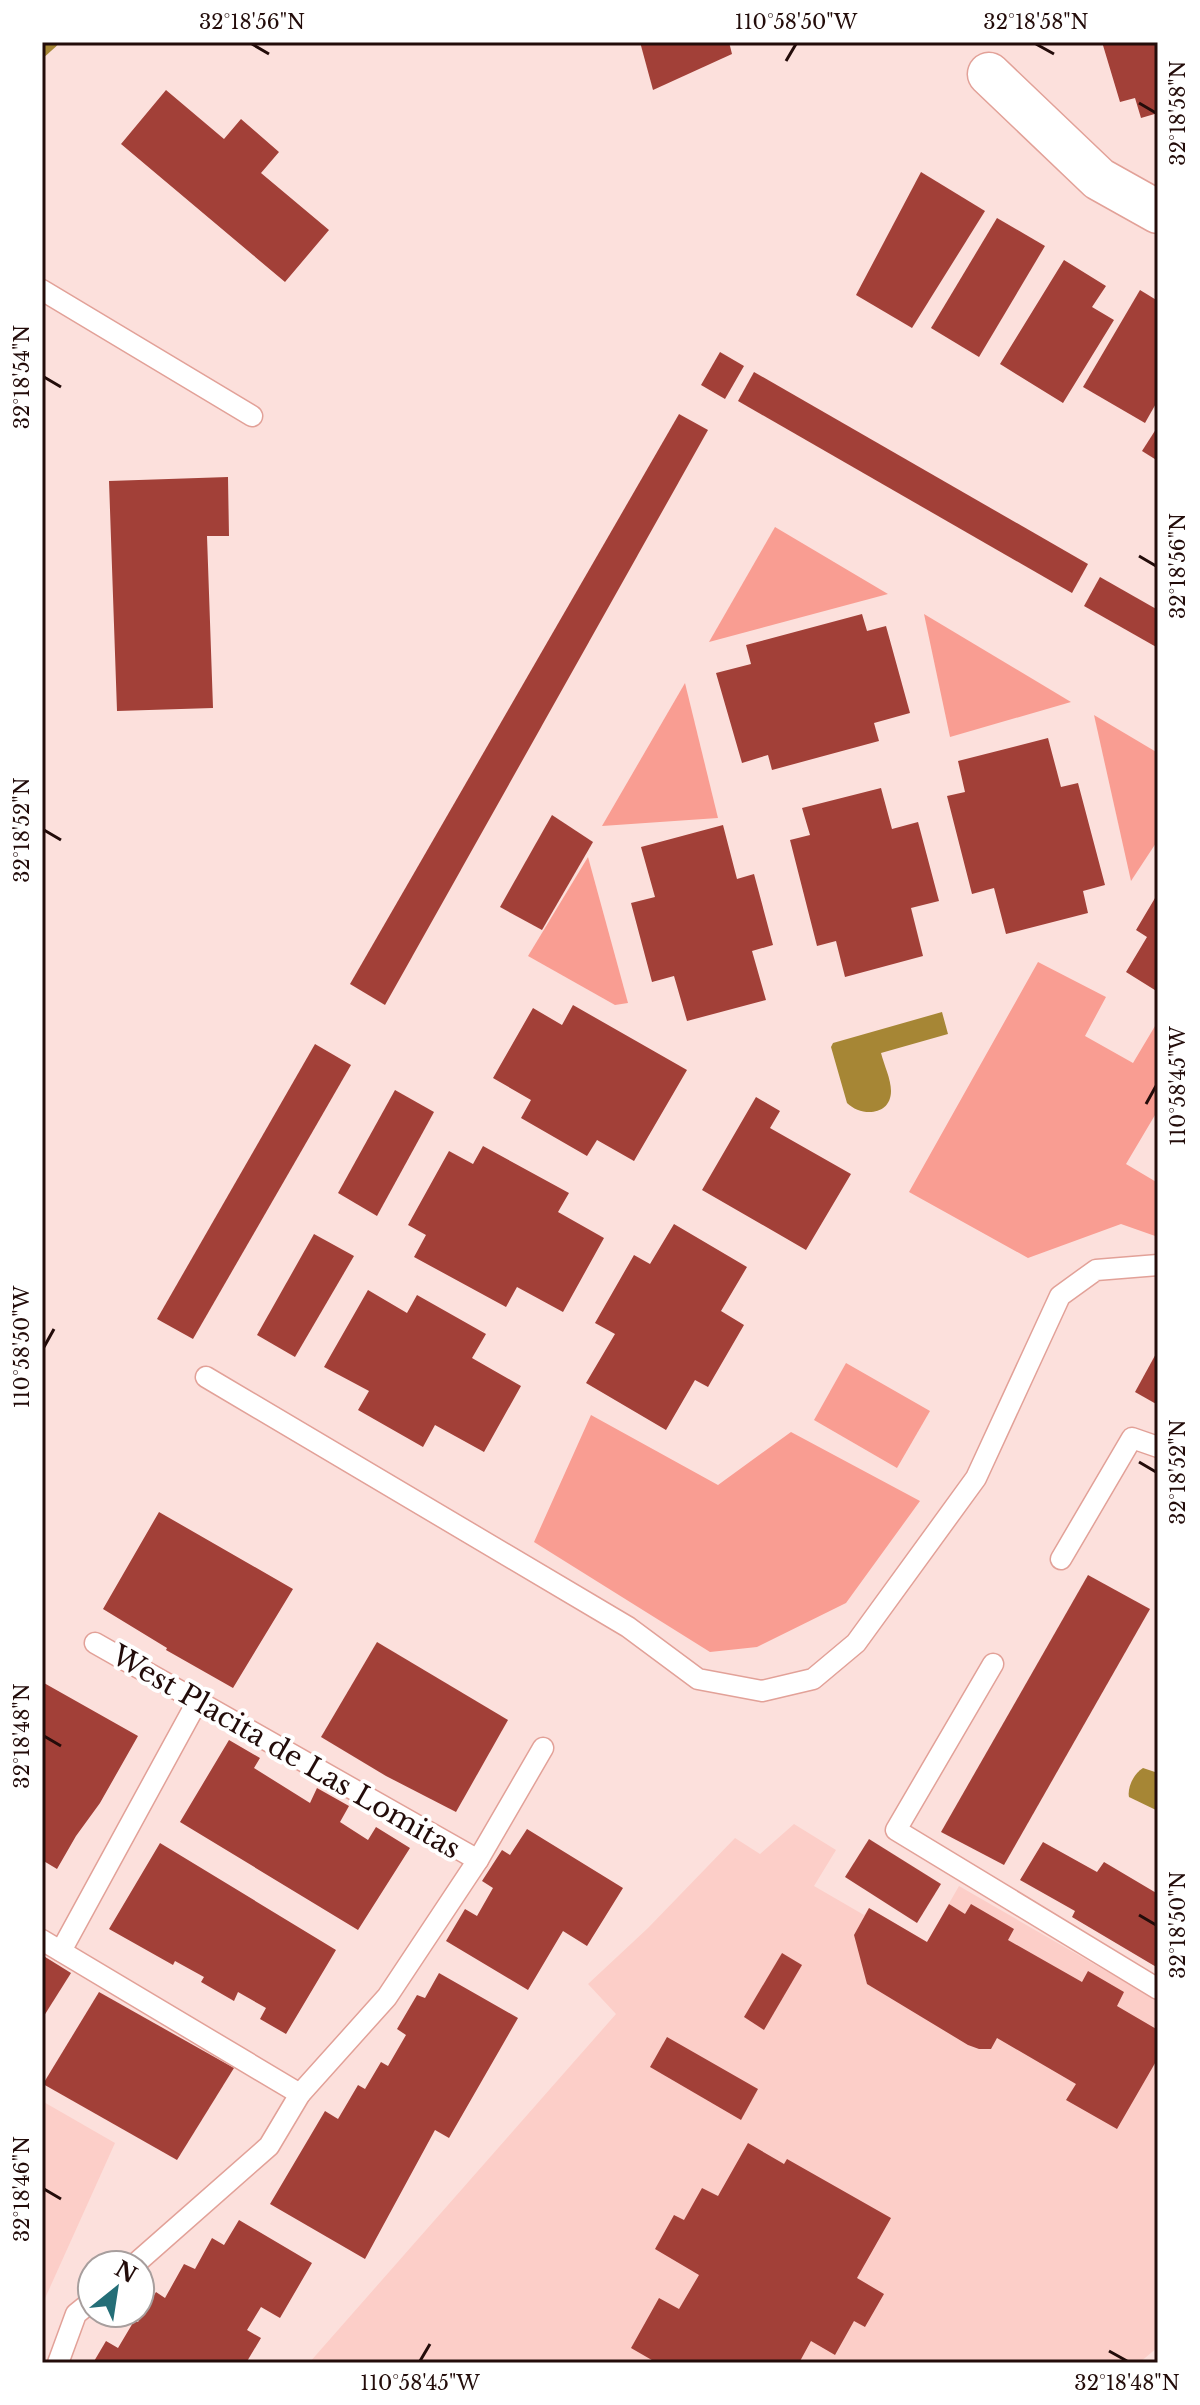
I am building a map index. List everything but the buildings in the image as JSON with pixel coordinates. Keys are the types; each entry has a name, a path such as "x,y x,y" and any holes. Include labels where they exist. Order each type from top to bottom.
{"street":[{"path":"989,74 1099,179 1158,212"}],"lane":[{"path":"42,290 252,416"},
{"path":"206,1377 628,1627 698,1679 762,1691 813,1679 856,1643 976,1478 1060,1296 1096,1270 1158,1265"},
{"path":"1061,1559 1132,1438 1158,1447"},
{"name":"West Placita de Las Lomitas","path":"95,1643 478,1860"},
{"path":"993,1664 896,1830 1158,1989"},
{"path":"61,1951 197,1702"},
{"path":"152,2249 269,2146 300,2094 387,1997 478,1860 543,1748"},
{"path":"42,1940 300,2094"},
{"path":"58,2363 76,2314"}],"shaded area":[{"path":"775,527 888,594 709,642"},
{"path":"924,614 1071,702 950,737"},
{"path":"685,683 718,818 602,826"},
{"path":"1094,715 1158,753 1158,840 1131,881"},
{"path":"588,857 628,1003 615,1005 528,956"},
{"path":"1038,962 1106,997 1085,1036 1133,1063 1158,1021 1158,1110 1126,1164 1158,1183 1158,1237 1121,1224 1028,1258 909,1192"},
{"path":"942,1012 948,1034 881,1053 891,1086 886,1105 874,1112 867,1112 847,1103 831,1047 833,1043"},
{"path":"846,1363 930,1411 897,1468 814,1420"},
{"path":"591,1415 718,1485 791,1432 920,1501 846,1603 757,1647 710,1652 534,1542"},
{"path":"1143,1768 1158,1773 1158,1811 1129,1797 1132,1781"},
{"path":"794,1824 836,1850 814,1886 864,1915 869,1908 927,1942 959,1886 1158,2001 1158,2347 1139,2363 309,2363 616,2014 588,1984 648,1928 735,1838 760,1854"},
{"path":"42,2101 115,2143 42,2305"}],"waterway":[{"path":"42,51 52,42"}]}
